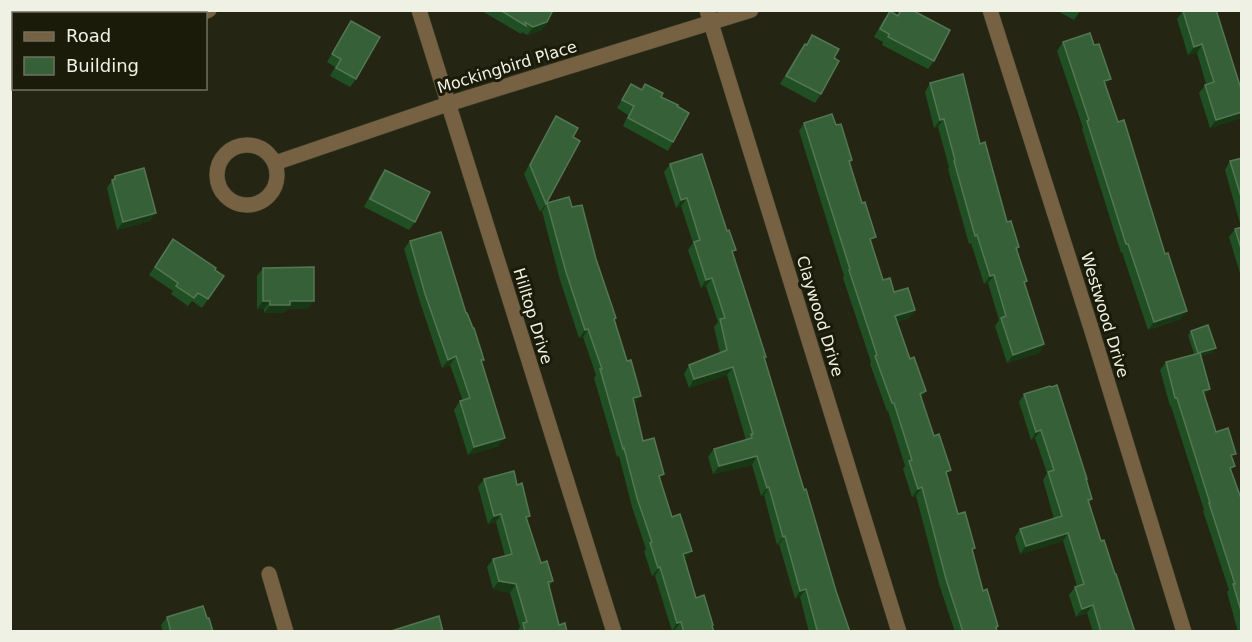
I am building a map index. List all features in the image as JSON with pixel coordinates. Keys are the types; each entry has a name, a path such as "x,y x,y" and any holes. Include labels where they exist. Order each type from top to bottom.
{"street":[{"name":"Hilltop Drive","path":"419,10 614,632"},
{"name":"Mockingbird Place","path":"275,164 709,17 751,10"},
{"name":"Westwood Drive","path":"990,10 1184,632"},
{"name":"Claywood Drive","path":"709,17 899,632"},
{"path":"244,144 254,145 270,155 275,164 276,184 264,201 244,206 233,202 219,188 216,178 220,159 235,147 244,144"},
{"path":"269,574 286,632"}],"building":[{"path":"52,10 86,10 86,12 52,12"},
{"path":"500,10 553,10 547,22 533,27 525,22 526,26"},
{"path":"901,10 912,10 950,30 934,61 888,37 889,34 880,29 890,11 898,16"},
{"path":"1216,10 1242,92 1242,112 1216,120 1205,85 1214,82 1202,44 1194,47 1183,11"},
{"path":"351,21 380,37 356,79 336,68 341,59 332,54"},
{"path":"1090,33 1094,45 1099,44 1111,79 1104,81 1118,122 1124,120 1165,254 1168,253 1187,311 1154,322 1128,244 1126,244 1063,42"},
{"path":"812,35 839,49 834,58 839,61 821,94 786,76"},
{"path":"963,74 980,144 985,142 1007,222 1011,221 1019,247 1016,248 1027,281 1024,282 1044,344 1013,355 1001,318 1006,316 994,275 990,276 977,235 975,236 944,119 940,120 930,83"},
{"path":"631,84 642,90 645,84 663,93 661,97 689,113 673,142 628,118 634,106 622,100"},
{"path":"832,114 836,125 841,124 862,203 865,202 876,237 870,239 883,280 890,278 894,292 908,288 915,310 895,316 910,359 914,357 926,391 920,394 934,436 939,434 951,470 946,472 958,514 965,512 983,591 987,589 998,626 996,627 997,632 963,632 946,579 922,487 918,489 909,461 912,460 894,403 892,403 875,356 877,355 804,123"},
{"path":"556,116 578,128 573,137 580,141 546,204 530,165"},
{"path":"702,154 727,231 729,230 736,250 732,251 766,357 764,357 804,490 806,489 850,632 814,632 817,630 806,589 800,591 785,536 783,537 769,487 767,488 757,456 719,466 714,449 752,438 751,434 753,434 733,367 694,379 689,365 727,350 720,319 725,318 712,278 706,280 694,242 700,240 687,198 681,200 670,164"},
{"path":"1242,158 1242,200 1230,161"},
{"path":"144,168 156,213 123,222 112,180 115,176"},
{"path":"385,170 430,192 415,222 370,199"},
{"path":"569,197 572,207 582,205 596,259 616,318 614,319 627,361 631,360 641,396 633,398 643,441 654,438 664,474 659,476 672,517 680,514 692,551 683,554 696,598 704,595 714,632 684,632 681,622 677,623 660,567 658,568 600,369 602,369 588,329 585,330 547,203"},
{"path":"1242,227 1242,252 1235,229"},
{"path":"441,232 466,313 474,328 484,360 481,360 505,438 474,447 460,401 470,398 456,356 448,360 425,294 410,241"},
{"path":"173,239 224,276 208,299 198,293 194,298 176,286 178,283 155,267"},
{"path":"314,267 314,301 290,301 290,305 270,305 270,301 263,301 263,268"},
{"path":"1208,325 1216,348 1198,353 1191,331"},
{"path":"1200,353 1210,389 1203,391 1216,432 1228,428 1236,454 1231,455 1235,466 1230,468 1242,501 1242,614 1233,584 1235,584 1177,398 1175,398 1166,362"},
{"path":"1057,385 1087,479 1092,499 1088,500 1135,632 1101,632 1093,605 1082,609 1075,587 1084,584 1068,533 1026,546 1020,529 1062,516 1048,472 1054,470 1041,430 1036,432 1024,394"},
{"path":"514,471 517,485 522,483 530,516 526,517 541,563 547,561 553,581 548,582 559,625 565,623 567,632 525,632 523,623 527,622 516,584 499,581 493,559 512,554 501,514 494,516 484,479"},
{"path":"203,606 213,632 171,632 167,617"},
{"path":"439,616 443,632 388,632"}]}
